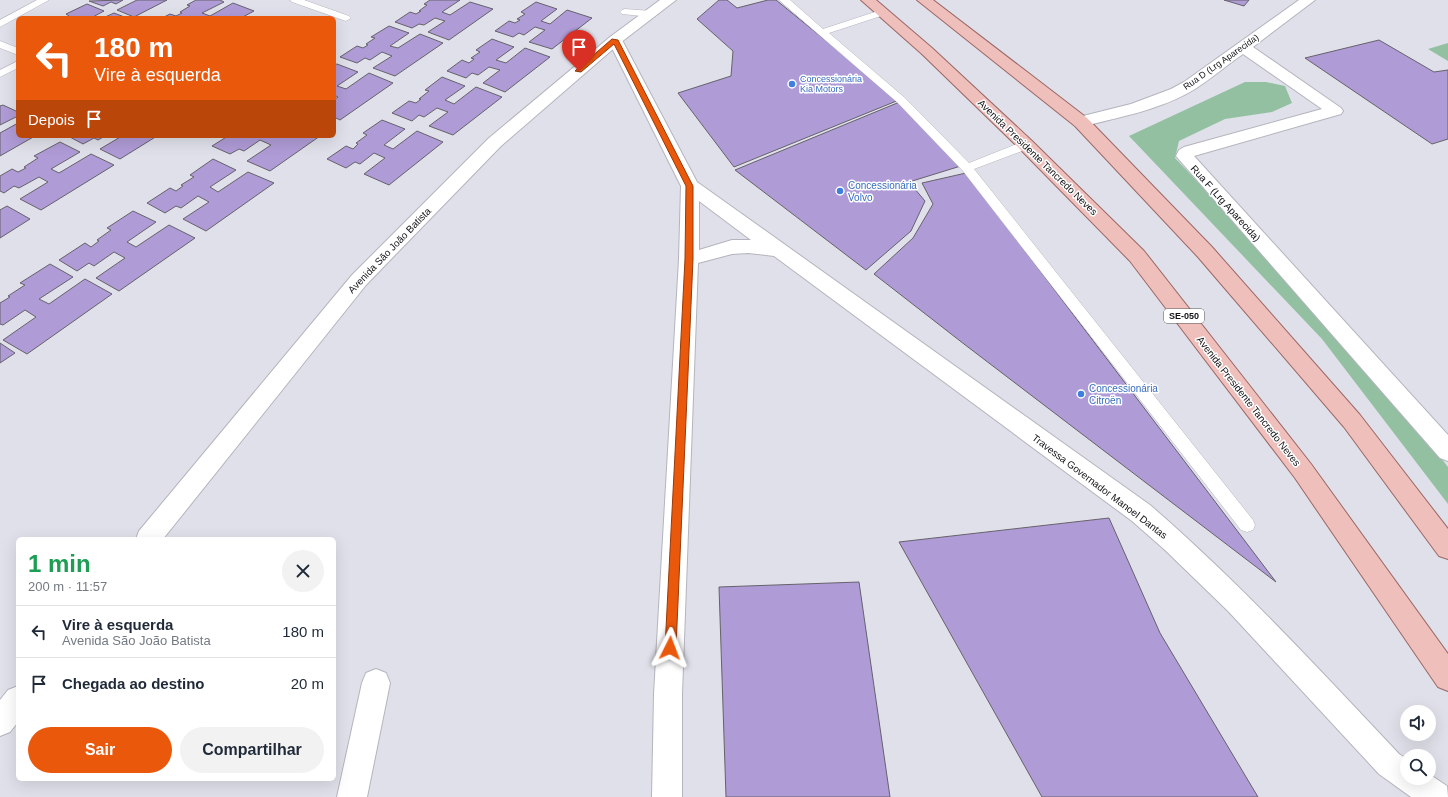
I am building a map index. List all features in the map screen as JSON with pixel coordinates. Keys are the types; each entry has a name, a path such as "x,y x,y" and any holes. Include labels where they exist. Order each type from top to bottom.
{"main road":[{"name":"Avenida Presidente Tancredo Neves","path":"868,0 884,12 927,51 1026,145 1137,256 1303,471 1448,677"},
{"path":"924,0 1081,122 1205,252 1352,422 1448,548"}],"street":[{"name":"Avenida São João Batista","path":"150,537 359,280 495,142 615,40 669,0"},
{"name":"Rua D (Lrg Aparecida)","path":"1081,122 1158,101 1176,93 1243,47 1301,1"},
{"path":"615,40 690,186 689,259 668,694 667,797"},
{"name":"Rua F (Lrg Aparecida)","path":"1243,47 1335,111 1190,151 1184,154 1185,156 1448,451"},
{"name":"Travessa Governador Manoel Dantas","path":"690,186 1140,513 1177,543 1211,575 1389,764 1400,772"},
{"name":"Travessa Governador Manoel Dantas","path":"689,259 732,247 748,246 777,250"},
{"path":"352,797 376,683"},
{"path":"0,722 16,702"},
{"name":"Travessa Governador Manoel Dantas","path":"1419,785 1436,797"}],"lane":[{"path":"0,24 44,0"},
{"path":"295,0 346,18"},
{"path":"784,0 901,100 967,168 1247,525"},
{"path":"625,12 651,14"},
{"path":"823,32 884,12"},
{"path":"0,44 16,51"},
{"path":"0,74 16,65"},
{"path":"967,168 1026,145"}],"green space":[{"path":"1448,43 1448,61 1428,49"},
{"path":"1245,82 1266,82 1285,86 1292,103 1272,112 1225,119 1179,141 1175,158 1353,346 1448,467 1448,504 1322,339 1129,136"}],"building":[{"path":"123,0 116,4 111,2 103,6 89,1"},
{"path":"137,0 167,0 136,16 132,16 117,10"},
{"path":"196,0 220,0 224,2 202,13 210,16 176,16 190,6 187,5"},
{"path":"430,0 460,0 442,12 450,15 470,2 493,9 449,40 428,32 445,21 435,18 424,25 419,24 412,28 395,22 410,12 416,14 421,11 419,11 427,5 424,4"},
{"name":"Concessionária Kia Motors","path":"719,0 727,0 737,8 768,0 776,0 899,100 734,167 678,93 731,76 733,51 697,19"},
{"path":"1224,0 1249,0 1244,6"},
{"path":"536,2 557,9 541,21 550,24 567,10 592,18 552,49 529,42 545,30 535,27 524,35 519,33 513,37 495,31 509,21 515,23 520,20 517,19 525,14 521,12"},
{"path":"233,3 254,11 245,16 210,16"},
{"path":"87,4 104,11 95,16 69,16 66,14"},
{"path":"114,13 122,16 107,16"},
{"path":"389,26 409,33 390,46 398,48 420,34 443,43 395,76 373,68 392,56 382,52 370,60 365,58 357,63 340,57 357,46 363,48 368,45 366,44 375,38 371,37"},
{"path":"492,39 514,47 496,60 506,63 525,48 550,57 505,92 483,83 500,70 489,67 478,75 472,73 466,78 447,71 462,60 469,63 474,59 471,58 480,52 476,50"},
{"path":"1379,40 1434,72 1448,70 1448,139 1432,144 1305,58"},
{"path":"336,64 358,72 337,86 346,89 369,73 393,83 340,120 336,118 336,98 338,97 336,96"},
{"path":"442,77 465,86 445,100 454,104 476,87 502,97 453,135 429,126 448,112 437,108 424,117 419,115 412,121 392,113 409,101 416,103 429,91 425,90"},
{"name":"Concessionária Volvo","path":"902,101 964,165 909,182 925,201 911,231 866,270 735,170"},
{"path":"3,105 16,111 16,117 0,125 0,106"},
{"path":"382,120 405,129 384,145 393,149 417,131 443,142 389,185 364,174 385,158 374,153 360,164 355,162 346,168 327,159 346,146 353,149 358,144 356,143 367,135 363,133"},
{"path":"16,124 16,138 32,138 0,156 0,133"},
{"path":"72,138 94,138 83,144"},
{"path":"119,138 154,138 120,159 100,149"},
{"path":"225,138 317,138 270,171 247,161 271,145 260,140 244,151 239,149 230,154 212,146"},
{"path":"60,142 80,152 51,169 59,173 91,154 114,165 41,210 20,199 48,182 39,177 19,188 14,186 4,193 0,191 0,176 12,169 18,172 26,168 24,167 38,158 34,156"},
{"path":"213,159 236,170 210,187 218,192 248,172 274,183 206,231 183,219 209,202 198,196 181,208 176,206 165,213 147,203 170,188 176,191 183,186 181,185 194,177 190,175"},
{"name":"Concessionária Citroën","path":"966,173 1276,582 874,274 913,238 933,204 922,183"},
{"path":"7,206 30,219 0,238 0,210"},
{"path":"133,211 156,222 127,242 136,247 169,225 195,238 119,291 96,278 125,258 114,252 94,266 89,263 77,271 59,260 85,243 91,247 99,241 97,240 111,230 107,228"},
{"path":"50,264 73,277 39,299 49,304 85,279 112,294 27,354 3,340 36,317 25,310 3,325 0,324 0,303 25,285 20,283"},
{"path":"0,343 15,353 0,363"},
{"path":"1109,518 1160,633 1258,797 1042,797 899,542"},
{"path":"859,582 890,797 726,797 719,587"}],"place":[{"name":"Concessionária Kia Motors","path":"792,84"},
{"name":"Concessionária Volvo","path":"840,191"},
{"name":"Concessionária Citroën","path":"1081,394"}],"route":[{"path":"579,71 615,40 690,186 689,259 670,648"}]}
